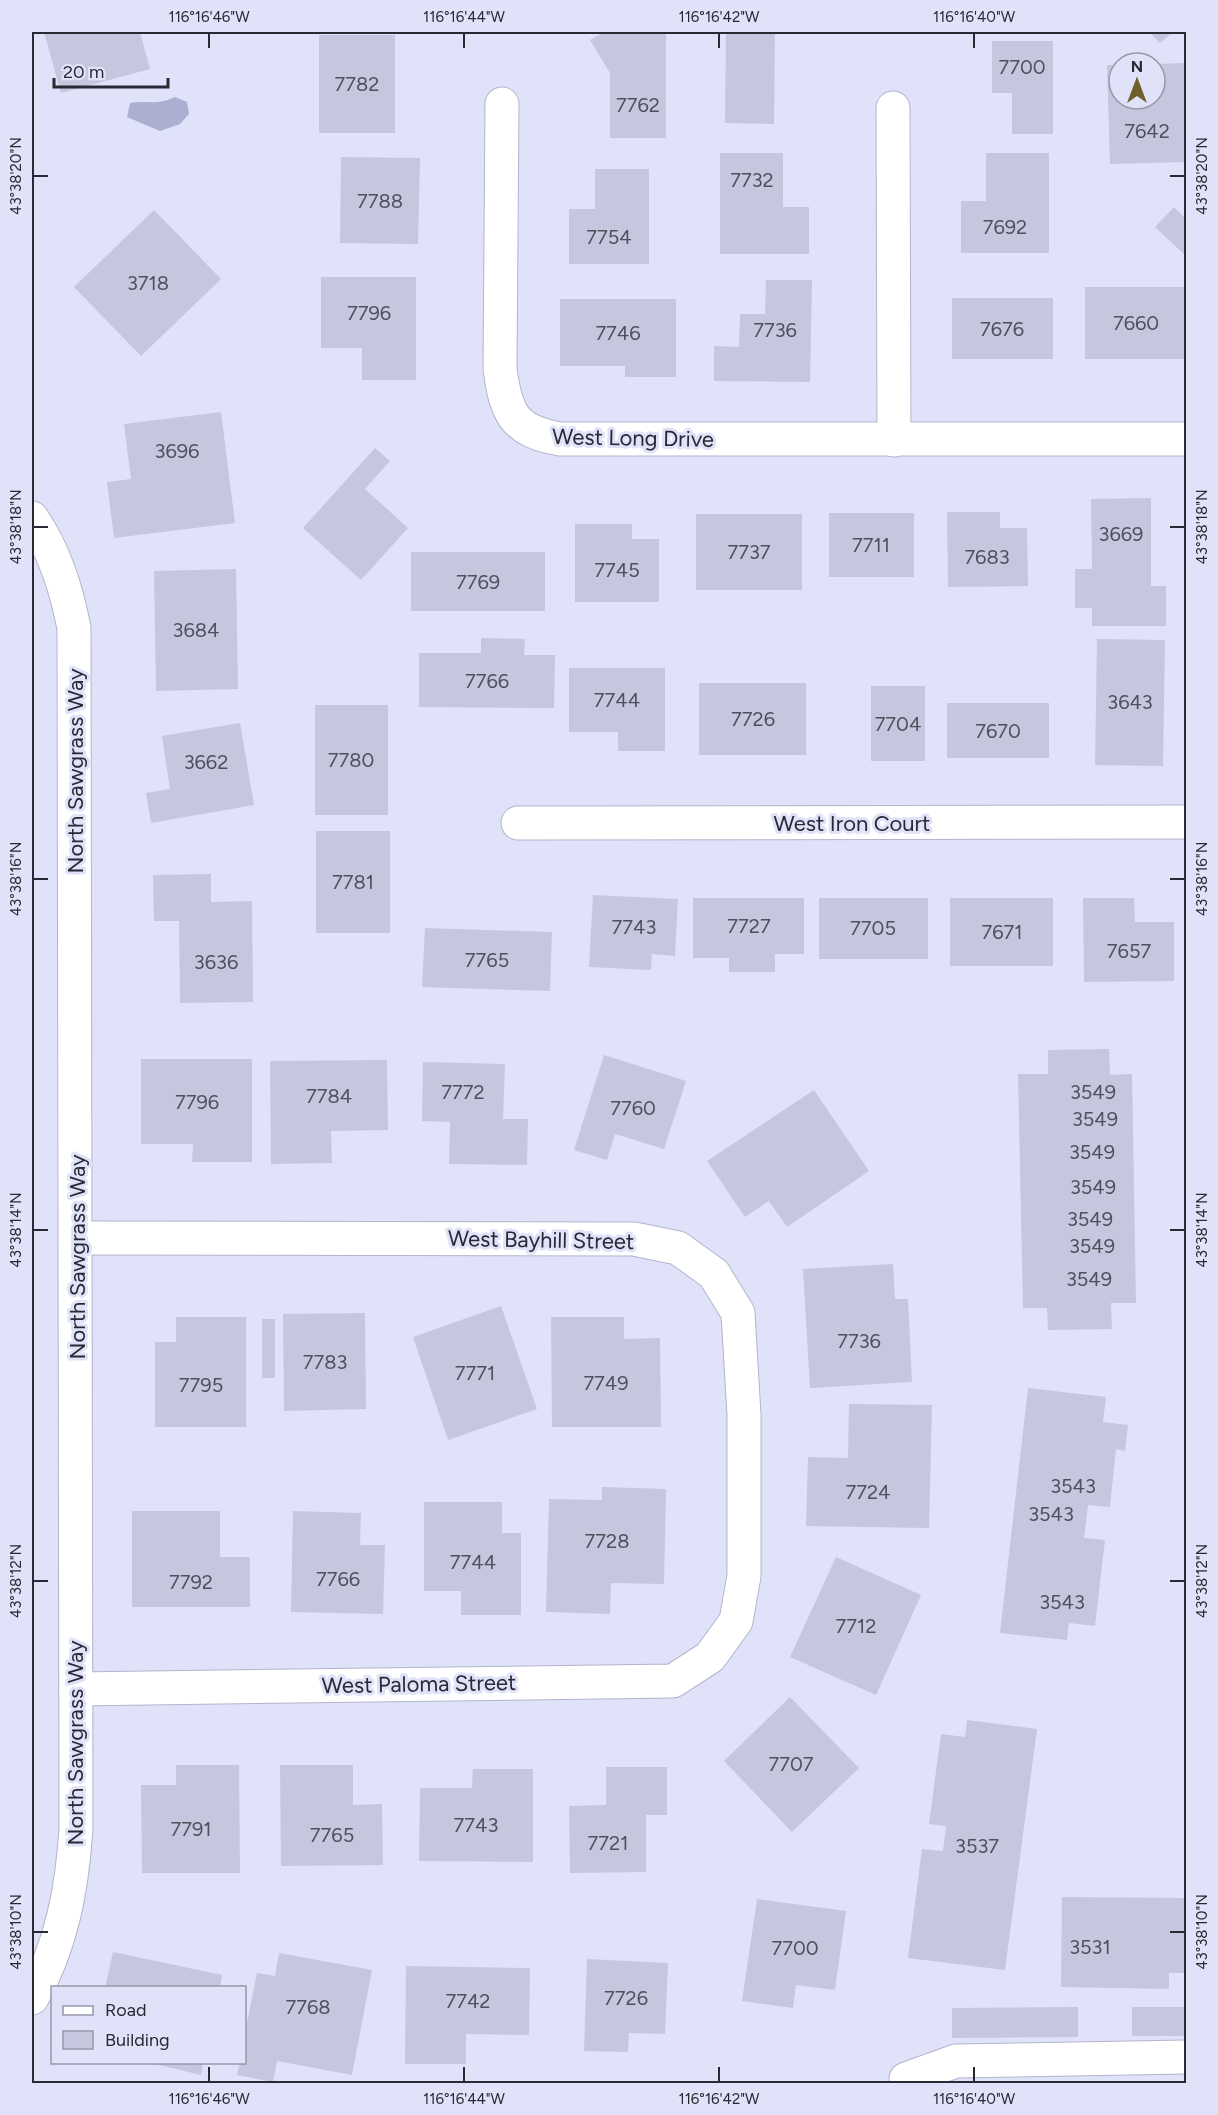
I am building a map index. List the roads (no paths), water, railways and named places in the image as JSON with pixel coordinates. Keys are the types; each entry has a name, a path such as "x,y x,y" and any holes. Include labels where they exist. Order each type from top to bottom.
{"street":[{"name":"West Long Drive","path":"502,104 500,369 504,399 516,420 535,435 560,439 1186,440"},
{"path":"893,108 894,440"},
{"name":"North Sawgrass Way","path":"32,518 45,538 65,586 74,628 77,1238 74,1872 65,1916 51,1957 32,1998"},
{"name":"West Iron Court","path":"518,824 1186,822"},
{"name":"West Bayhill Street","path":"77,1238 634,1239 678,1248 714,1274 738,1313 744,1414 744,1576 735,1621"},
{"name":"West Paloma Street","path":"76,1689 673,1681 710,1657 735,1621"},
{"path":"906,2079 956,2061 1186,2057"}],"water":[{"path":"175,97 187,102 189,114 180,124 160,131 127,117 130,103 157,102"}]}
